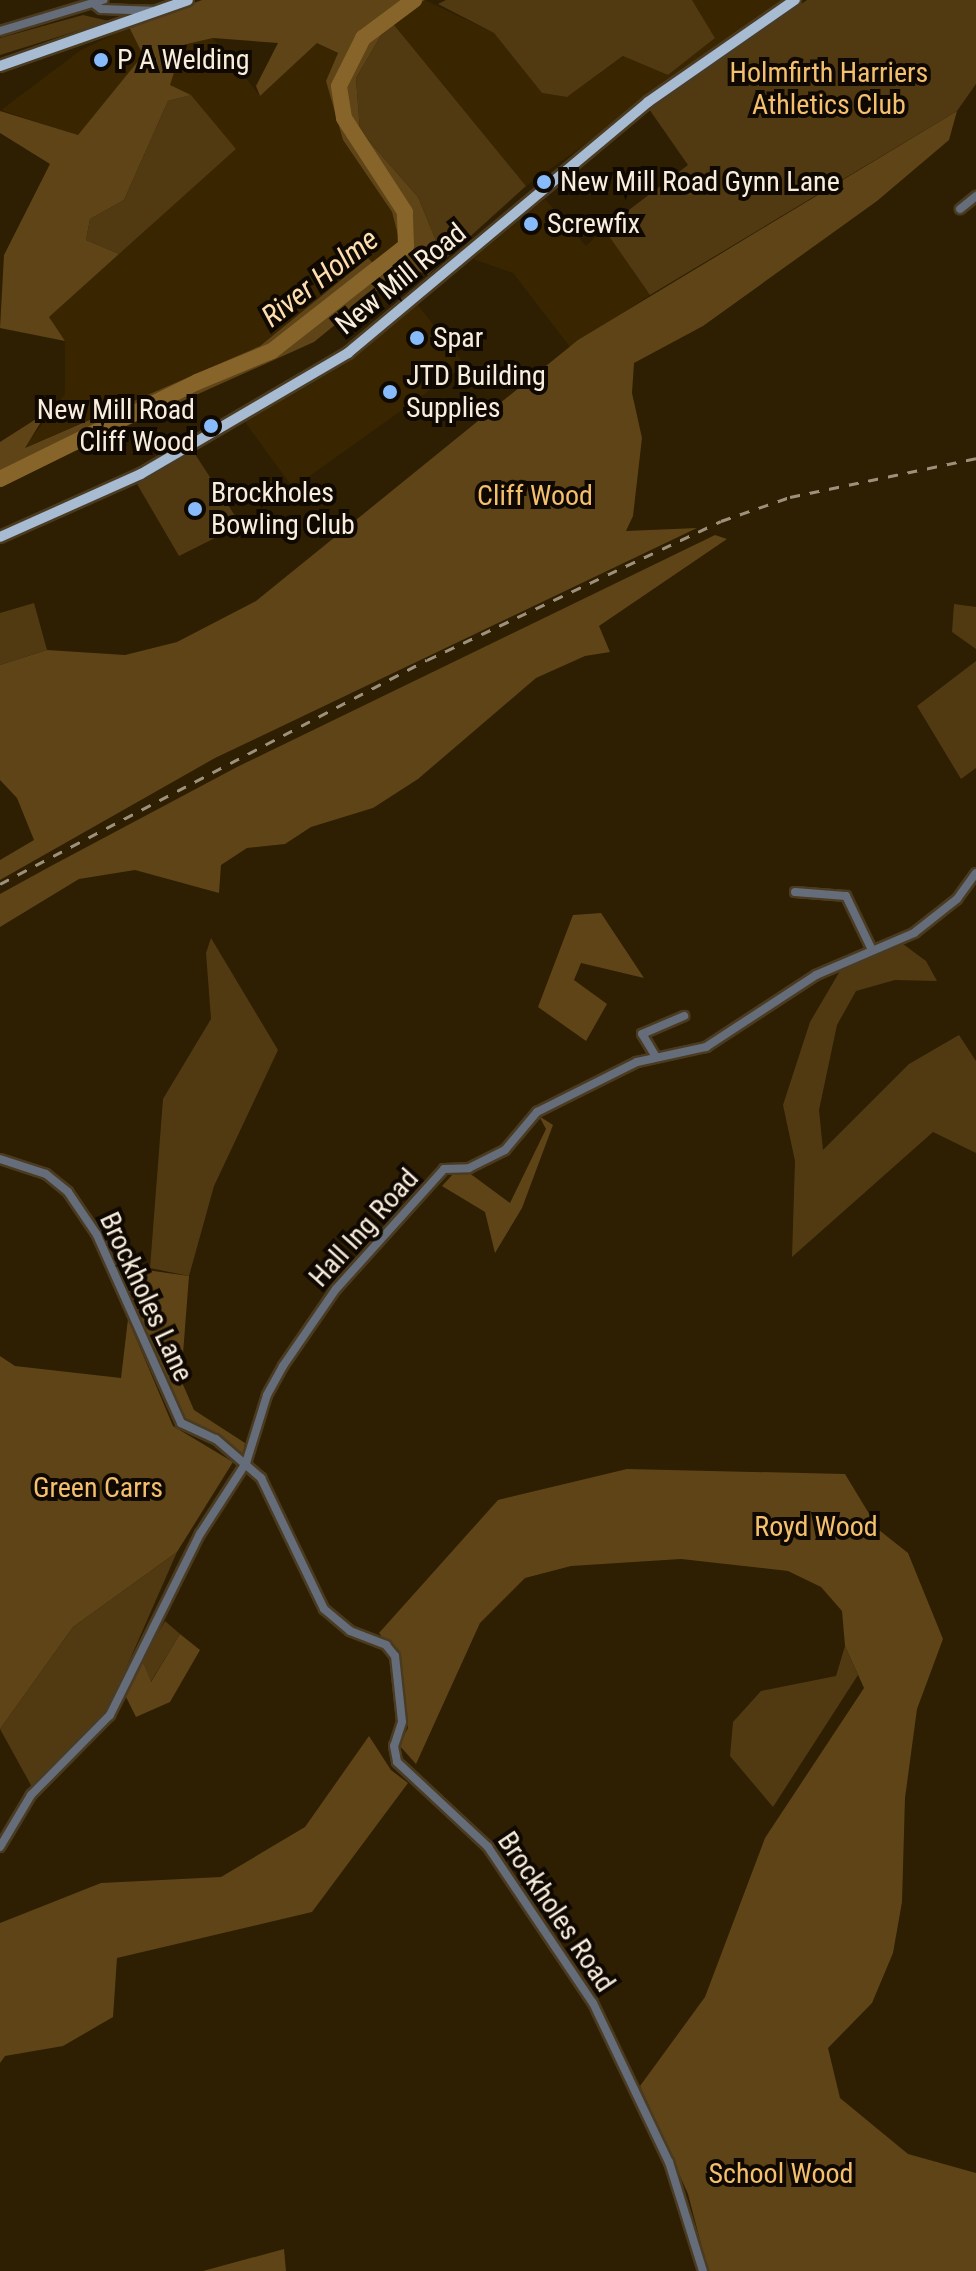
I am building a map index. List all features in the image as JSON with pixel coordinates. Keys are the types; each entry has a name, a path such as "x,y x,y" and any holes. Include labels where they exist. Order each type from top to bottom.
{"main road":[{"path":"0,66 188,0"},
{"name":"New Mill Road","path":"0,537 141,474 348,353 648,102 795,0"}],"street":[{"path":"0,31 103,0"},
{"path":"93,3 101,9 158,11"},
{"path":"960,209 976,196"},
{"name":"Hall Ing Road","path":"0,1847 31,1795 110,1715 200,1534 246,1463 267,1395 283,1366 336,1289 444,1169 469,1168 505,1150 537,1112 656,1057 714,1044 816,975 914,933 957,899 976,873"},
{"path":"795,892 846,896 872,950"},
{"path":"656,1057 642,1034 684,1016"},
{"name":"Brockholes Lane","path":"0,1159 46,1174 68,1192 97,1235 181,1423 216,1439 246,1463"},
{"name":"Brockholes Road","path":"246,1463 261,1478 324,1609 350,1631 386,1645 395,1656 402,1722 394,1746 397,1762 488,1847 514,1880 610,2032 686,2202 703,2271"}],"shaded area":[{"path":"425,0 494,33 542,93 567,97 624,56 668,75 715,38 692,0 789,0 526,186 390,20"},
{"path":"129,27 144,55 78,136 1,110 81,50"},
{"path":"213,38 260,96 317,42 338,54 343,140 392,212 406,266 390,280 368,258 260,346 24,448 65,394 65,341 48,317 236,149 169,85 183,45"},
{"path":"545,199 586,246 604,229 650,295 570,347 513,273 473,259"},
{"path":"417,304 465,365 293,488 245,422 344,365"}],"green space":[{"path":"202,0 425,0 390,20 356,78 360,131 418,197 444,260 428,275 406,266 392,212 343,140 326,81 338,53 317,43 260,96 256,86 278,43 213,38 183,45 170,85 191,95 168,101 124,200 90,219 86,240 119,254 49,317 65,341 0,328 4,255 50,164 0,133 0,111 78,135 143,55 129,27"},
{"path":"446,0 692,0 715,38 668,75 623,56 567,97 542,93 494,33 438,4"},
{"name":"Holmfirth Harriers Athletics Club","path":"807,0 976,0 976,84 957,111 650,295 604,229 688,165 649,109"},
{"path":"83,15 109,21 0,55 0,38"},
{"path":"390,20 526,186 444,260 418,197 360,131 356,78"},
{"path":"191,95 236,149 119,254 86,240 90,219 124,200 168,101"},
{"name":"Cliff Wood","path":"957,111 949,140 877,201 703,326 634,363 632,393 642,438 633,516 626,531 697,528 215,758 0,880 0,860 34,840 17,798 0,780 0,665 47,650 125,655 177,642 256,601 578,340"},
{"path":"368,258 390,280 314,342 0,483 0,442 47,412 25,448 260,346"},
{"path":"193,451 241,525 179,556 137,484"},
{"path":"715,535 727,539 599,626 610,652 585,656 536,678 418,779 373,808 311,827 285,844 247,848 221,865 219,893 135,870 79,879 0,927 0,894 51,866 237,767"},
{"path":"34,603 47,650 0,665 0,613"},
{"path":"954,604 976,607 976,649 952,632"},
{"path":"976,661 976,768 961,779 917,706"},
{"path":"601,913 644,978 581,963 574,980 607,1004 586,1041 538,1007 573,915"},
{"path":"211,938 278,1050 214,1186 189,1276 150,1268 163,1099 211,1019 206,953"},
{"path":"903,944 926,961 937,981 895,980 856,991 837,1025 819,1110 823,1150 909,1064 959,1035 976,1061 976,1153 933,1132 792,1257 795,1161 783,1105 810,1022 840,971"},
{"path":"539,1116 553,1125 522,1208 495,1253 485,1212 442,1186 453,1174 468,1172 510,1203 546,1129"},
{"path":"118,1266 189,1276 181,1380 194,1410 245,1443 243,1455 184,1421"},
{"name":"Green Carrs","path":"128,1319 173,1426 233,1462 177,1552 73,1627 0,1729 0,1356 15,1366 121,1378"},
{"name":"School Wood","path":"627,1469 845,1474 879,1530 908,1553 943,1639 917,1709 905,1798 902,1902 893,1953 872,2003 828,2048 840,2098 908,2154 976,2173 976,2271 708,2271 688,2194 640,2086 705,1997 765,1838 864,1688 845,1646 842,1611 821,1587 788,1571 681,1559 571,1566 525,1578 480,1623 416,1764 399,1745 408,1728 401,1661 379,1633 498,1500"},
{"path":"177,1552 106,1714 32,1787 0,1729 73,1627"},
{"path":"165,1621 180,1634 150,1683 142,1660"},
{"path":"180,1634 200,1650 170,1702 136,1717 125,1695 142,1660 151,1682"},
{"path":"845,1646 858,1675 773,1807 730,1756 733,1722 761,1691 836,1676"},
{"path":"369,1736 391,1770 408,1783 312,1912 117,1958 113,2017 63,2046 5,2056 0,2063 0,1923 101,1883 221,1877 305,1827"},
{"path":"284,2249 286,2271 203,2271"}],"waterway":[{"name":"River Holme","path":"0,479 197,382 272,351 406,246 405,212 344,118 339,86 363,38 414,0"}],"railway":[{"path":"0,884 427,660 721,521 790,497 976,458"}],"place":[{"name":"P A Welding","path":"101,60"},
{"name":"New Mill Road Gynn Lane","path":"544,182"},
{"name":"Screwfix","path":"531,224"},
{"name":"Spar","path":"417,338"},
{"name":"JTD Building Supplies","path":"390,392"},
{"name":"New Mill Road Cliff Wood","path":"211,426"},
{"name":"Brockholes Bowling Club","path":"195,509"}],"park label":[{"name":"Royd Wood","path":"816,1527"}]}
